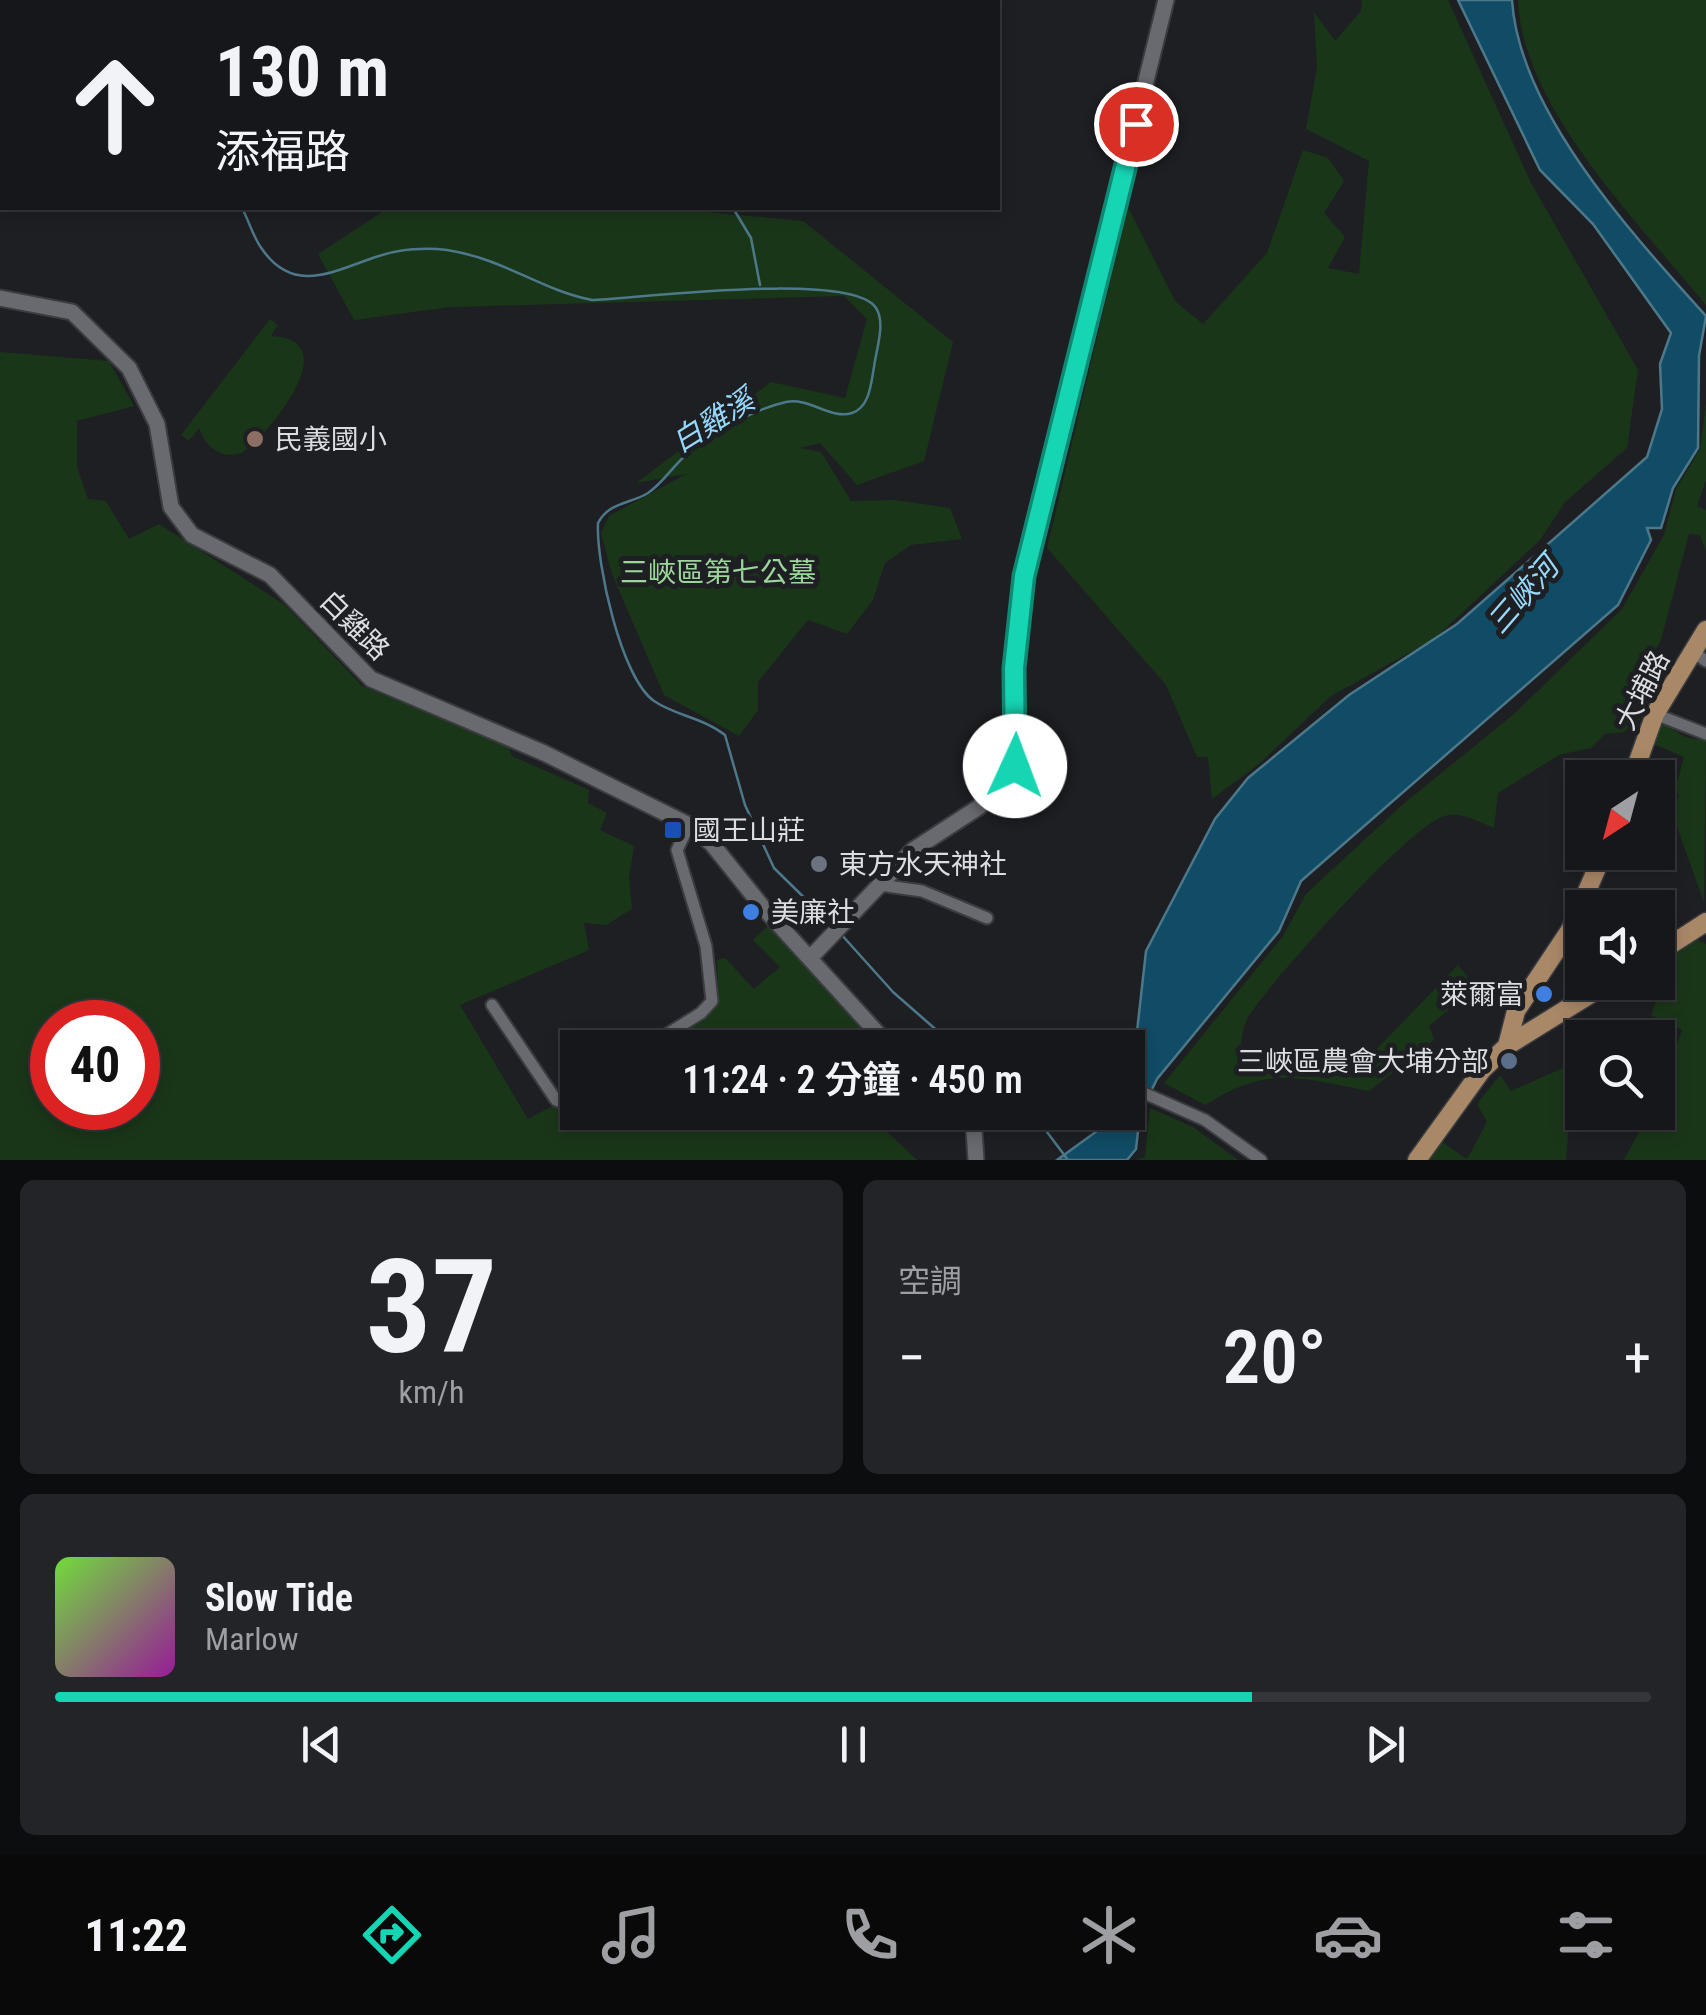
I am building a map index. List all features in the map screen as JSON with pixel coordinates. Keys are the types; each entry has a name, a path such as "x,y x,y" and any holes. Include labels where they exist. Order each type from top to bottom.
{"main road":[{"name":"大埔路","path":"1639,760 1656,714 1700,657 1706,630"},
{"path":"1507,1040 1516,1011 1570,930 1596,870"},
{"path":"1675,929 1706,910"},
{"path":"1675,941 1706,922"},
{"path":"1404,1160 1476,1060 1565,998"},
{"path":"1417,1160 1507,1040 1578,1000"}],"street":[{"path":"812,956 914,850 979,807 1015,766 1014,668 1024,576 1166,0"},
{"name":"白雞路","path":"0,298 72,312 94,330 145,392 157,424 171,507 184,527 277,582 371,679 544,753 689,825 712,844 760,905 812,956 876,1030"},
{"path":"1656,714 1706,734"},
{"path":"673,1030 712,1000 706,946 677,850 689,825"},
{"path":"880,884 922,891 987,918"},
{"path":"492,1004 560,1102"},
{"path":"1145,1094 1194,1116 1261,1160"},
{"path":"974,1130 976,1160"}],"green space":[{"path":"1362,0 1448,0 1531,183 1638,370 1627,448 1565,502 1540,540 1434,639 1331,696 1259,764 1212,799 1208,757 1197,757 1166,685 1047,548 1128,207 1175,301 1203,324 1267,253 1303,150 1328,158 1344,181 1324,213 1345,237 1328,268 1359,274 1369,161 1306,129 1317,67 1314,12 1335,41 1361,11"},
{"path":"1518,0 1706,0 1706,305 1619,201 1562,123 1540,82 1525,41"},
{"name":"三峽區第七公墓","path":"385,210 685,210 803,221 953,342 924,461 857,485 820,443 800,448 821,452 851,501 895,500 950,508 962,539 911,545 885,563 873,600 847,634 808,620 758,682 758,710 739,736 664,695 612,574 601,533 609,516 686,474 636,483 771,382 845,398 867,319 844,296 450,307 354,320 318,254"},
{"path":"270,319 278,325 271,336 293,341 303,353 303,369 283,408 242,453 215,450 199,428 189,441 181,435"},
{"path":"0,352 109,361 134,406 77,421 77,467 88,499 106,501 129,539 159,524 285,605 362,686 508,746 512,756 589,790 588,803 607,813 600,830 634,846 629,878 632,909 606,925 584,923 589,950 460,1005 528,1119 560,1102 560,1130 885,1130 917,1160 0,1160"},
{"path":"1706,404 1706,480 1697,506 1706,510 1706,551 1700,535 1689,534 1661,640 1651,657 1662,674 1645,704 1644,716 1624,732 1605,734 1591,748 1559,755 1498,793 1494,828 1448,815 1424,828 1340,908 1262,998 1246,1022 1239,1062 1372,1054 1458,965 1474,985 1469,1004 1453,1006 1429,1026 1434,1040 1369,1091 1303,1079 1267,1079 1228,1092 1205,1105 1164,1083 1283,936 1306,894 1402,805 1514,714 1622,609 1664,535 1676,489 1700,449"},
{"path":"1658,720 1685,737 1706,741 1704,902 1675,821 1679,795 1675,794 1675,778 1678,779 1684,757 1651,743"},
{"path":"770,924 807,960 863,1030 681,1030 718,1004 717,960 725,958 754,989 780,967 753,940"},
{"path":"1698,940 1706,944 1706,1160 1624,1160 1640,1130 1675,1130 1675,1050 1682,1030 1675,1027 1675,1020 1651,1015 1656,1000 1675,1000 1675,952"},
{"path":"1565,1067 1566,1160 1427,1160 1439,1140 1467,1159 1487,1122 1477,1104 1500,1075 1511,1091"},
{"path":"1150,1108 1193,1127 1238,1160 1135,1160 1145,1157"}],"water":[{"name":"三峽河","path":"1458,0 1512,0 1519,42 1557,128 1614,210 1706,316 1699,356 1698,448 1673,488 1661,528 1647,528 1651,540 1618,605 1301,881 1279,931 1157,1079 1145,1104 1145,1030 1137,1030 1146,951 1215,819 1248,778 1349,695 1457,624 1647,457 1662,409 1660,364 1671,333 1593,224 1540,170"},
{"path":"1098,1130 1138,1130 1136,1149 1127,1160 1057,1160"}],"waterway":[{"name":"白雞溪","path":"243,210 259,244 275,264 302,276 332,272 396,252 439,249 487,260 592,300 788,289 859,297 876,308 880,321 878,345 869,394 858,410 836,414 795,401 760,410 707,439 653,489 614,507 598,523 601,564 613,618 642,688 654,701 725,735 745,805 774,868 831,924"},
{"path":"734,210 751,238 760,285"},
{"name":"白雞溪","path":"840,933 893,992 936,1030"},
{"name":"白雞溪","path":"1046,1130 1068,1160"}],"place":[{"name":"民義國小","path":"255,439"},
{"name":"國王山莊","path":"673,830"},
{"name":"東方水天神社","path":"819,864"},
{"name":"美廉社","path":"751,912"},
{"name":"萊爾富","path":"1544,994"},
{"name":"三峽區農會大埔分部","path":"1509,1061"}],"route":[{"path":"1015,766 1014,668 1024,576 1136,124"}]}
